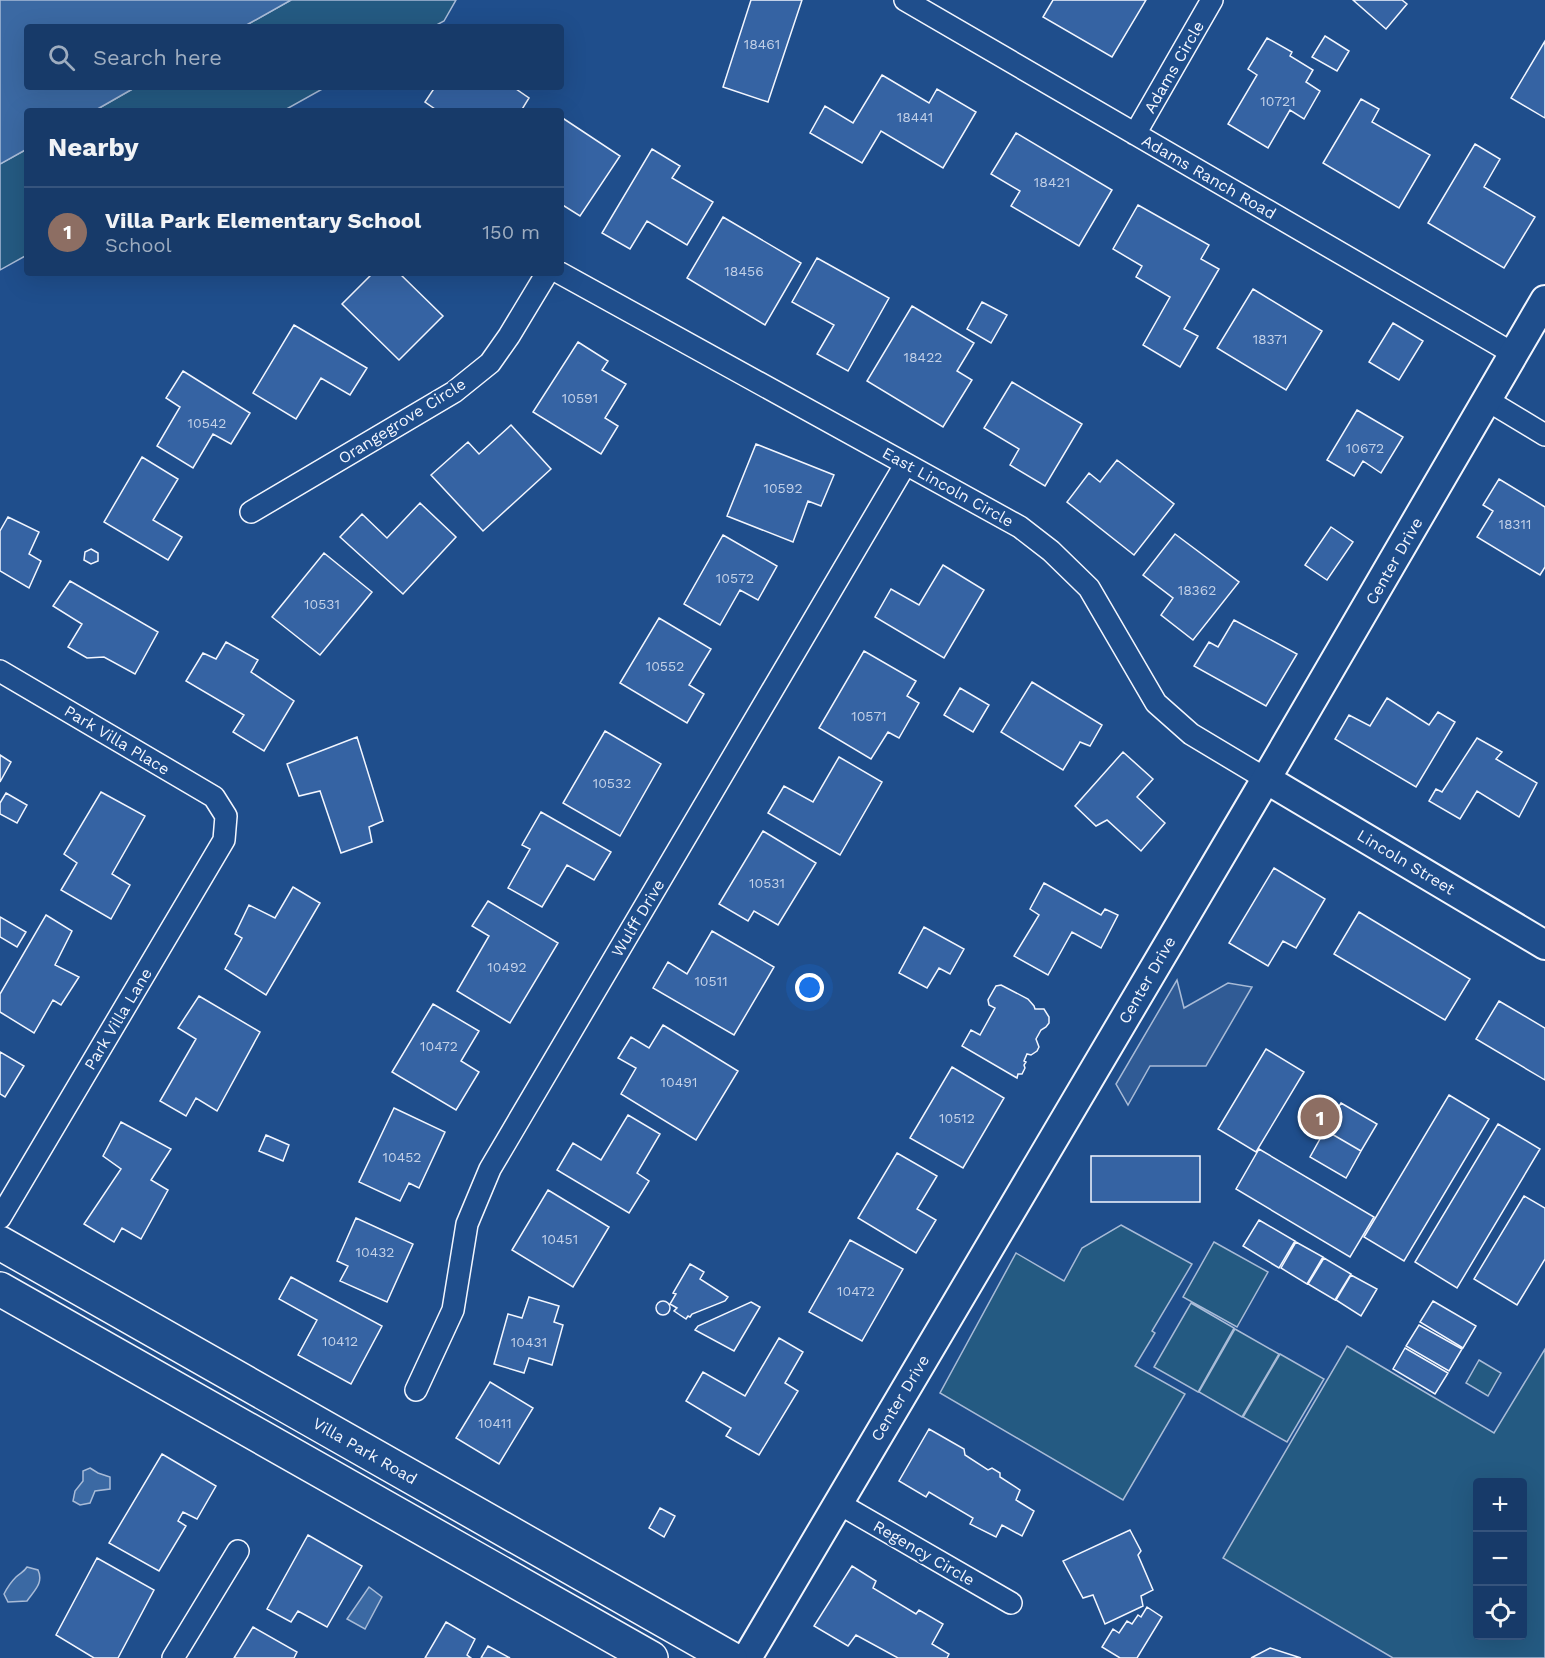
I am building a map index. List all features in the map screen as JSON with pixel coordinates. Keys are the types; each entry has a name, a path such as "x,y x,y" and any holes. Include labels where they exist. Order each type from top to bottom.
{"main road":[{"name":"Villa Park Road","path":"0,1243 730,1658"},
{"path":"0,1289 651,1658"},
{"path":"483,1563 502,1529"}],"street":[{"name":"Adams Ranch Road","path":"905,0 1514,354"},
{"name":"Adams Circle","path":"1135,134 1212,0"},
{"name":"East Lincoln Circle","path":"564,275 1020,527 1051,551 1089,588 1156,703 1191,734 1266,779"},
{"name":"Orangegrove Circle","path":"251,512 454,392 489,363 509,336 545,276"},
{"name":"Center Drive","path":"747,1658 1266,779 1545,300"},
{"path":"1487,400 1545,435"},
{"name":"Wulff Drive","path":"416,1390 453,1310 467,1224 490,1169 905,465"},
{"name":"Park Villa Place","path":"0,671 214,797 226,816"},
{"name":"Lincoln Street","path":"1266,779 1545,945"},
{"name":"Park Villa Lane","path":"0,1218 224,840 226,816"},
{"name":"Regency Circle","path":"838,1503 1011,1603"},
{"path":"173,1658 238,1551"}],"shaded area":[{"path":"0,0 291,0 248,24 24,24 24,90 131,90 99,108 24,108 24,151 0,164"},
{"path":"291,0 456,0 444,21 438,24 248,24"},
{"path":"131,90 321,90 288,108 99,108"},
{"path":"24,151 24,257 0,270 0,164"},
{"path":"1177,980 1184,1008 1228,983 1252,987 1206,1066 1150,1066 1128,1105 1116,1084"},
{"path":"1121,1225 1192,1264 1152,1331 1155,1333 1135,1366 1185,1394 1123,1500 940,1393 1016,1253 1064,1281 1082,1248"},
{"path":"1214,1242 1268,1272 1237,1327 1183,1297"},
{"path":"1191,1303 1234,1328 1198,1392 1154,1367"},
{"path":"1235,1329 1279,1354 1242,1417 1199,1392"},
{"path":"1347,1346 1494,1433 1545,1349 1545,1658 1393,1658 1223,1558"},
{"path":"1280,1354 1324,1379 1287,1442 1243,1417"},
{"path":"1479,1360 1501,1373 1488,1396 1466,1383"},
{"path":"90,1468 110,1477 110,1489 95,1491 90,1503 80,1505 73,1501 75,1491 83,1481 83,1471"},
{"path":"27,1567 38,1570 40,1579 37,1587 27,1601 8,1602 5,1592 14,1579"},
{"path":"369,1587 382,1597 365,1629 347,1619"}],"building":[{"path":"751,0 802,0 768,102 723,87"},
{"path":"1053,0 1146,0 1112,57 1043,17"},
{"path":"1353,0 1402,0 1407,4 1386,29"},
{"path":"1325,36 1349,51 1337,71 1312,57"},
{"path":"1267,38 1292,52 1290,56 1313,70 1306,82 1320,91 1304,119 1290,110 1268,148 1228,124 1257,75 1248,69"},
{"path":"1545,41 1545,118 1511,98"},
{"path":"882,75 929,103 937,89 976,112 943,168 881,131 862,163 810,133 825,106 853,123"},
{"path":"433,90 517,90 529,98 523,108 434,108 425,102"},
{"path":"1361,99 1379,109 1372,122 1430,155 1399,208 1323,163"},
{"path":"564,119 620,156 580,216 564,206"},
{"path":"1016,133 1112,190 1079,246 1011,206 1020,191 991,174"},
{"path":"1475,144 1500,159 1484,187 1535,217 1504,268 1428,223"},
{"path":"652,149 680,166 672,178 713,202 687,245 647,221 630,249 602,233"},
{"path":"1138,205 1209,245 1201,259 1219,269 1184,329 1198,336 1180,367 1143,345 1170,297 1136,277 1142,266 1113,249"},
{"path":"723,217 801,263 765,325 687,278"},
{"path":"817,258 889,298 848,371 817,354 834,325 792,302"},
{"path":"370,276 402,276 443,316 399,360 342,304"},
{"path":"1253,289 1322,331 1286,390 1217,348"},
{"path":"982,302 1007,315 991,343 967,329"},
{"path":"912,306 974,343 957,371 972,380 943,427 867,381"},
{"path":"1393,323 1423,341 1399,380 1369,362"},
{"path":"294,325 367,368 350,395 321,378 296,419 253,393"},
{"path":"578,342 608,361 602,370 626,384 605,418 618,426 601,454 533,412"},
{"path":"183,371 250,413 231,444 213,434 193,468 157,446 180,407 166,398"},
{"path":"1012,382 1082,424 1045,486 1010,465 1019,449 984,428"},
{"path":"1357,410 1403,437 1381,473 1363,461 1354,476 1327,460"},
{"path":"511,425 551,469 483,531 431,475 468,442 479,454"},
{"path":"756,444 834,475 821,506 808,501 793,542 727,516"},
{"path":"142,457 178,479 153,520 182,537 168,560 104,522"},
{"path":"1117,460 1174,504 1134,555 1067,502 1089,473 1100,482"},
{"path":"1499,479 1545,507 1545,567 1540,575 1477,537 1493,511 1483,505"},
{"path":"420,503 456,537 403,594 340,537 362,514 387,538"},
{"path":"8,517 39,532 29,554 41,561 29,588 0,571 0,531"},
{"path":"1331,527 1353,542 1327,580 1305,565"},
{"path":"1175,534 1239,582 1193,640 1161,615 1173,598 1143,575"},
{"path":"723,535 777,566 758,600 740,590 720,625 684,604"},
{"path":"91,549 98,553 98,561 91,564 84,560 85,552"},
{"path":"324,553 372,592 320,655 272,617"},
{"path":"943,565 984,590 944,658 875,617 891,589 919,605"},
{"path":"70,581 158,632 135,674 104,657 87,658 68,647 82,624 53,606"},
{"path":"659,618 711,649 689,685 704,694 687,723 620,683"},
{"path":"1234,620 1297,654 1266,706 1194,666 1209,642 1218,647"},
{"path":"226,642 258,660 251,672 294,701 264,751 233,732 244,715 186,681 203,653 216,659"},
{"path":"864,651 916,681 907,696 919,703 899,738 888,732 871,759 819,728"},
{"path":"1032,682 1102,725 1090,746 1080,742 1063,770 1001,732"},
{"path":"960,688 989,705 973,732 944,715"},
{"path":"1387,698 1429,725 1438,712 1455,722 1416,787 1335,739 1349,715 1370,726"},
{"path":"605,731 661,764 620,836 563,803"},
{"path":"357,737 383,821 369,827 372,842 341,853 320,791 299,796 287,764"},
{"path":"1477,738 1502,752 1496,759 1537,783 1519,817 1477,791 1460,819 1429,801 1436,789 1442,792"},
{"path":"1123,752 1153,779 1137,797 1165,823 1141,851 1107,820 1096,826 1075,806"},
{"path":"0,755 11,762 0,782"},
{"path":"839,757 882,782 840,855 768,813 784,786 813,802"},
{"path":"101,792 145,816 112,874 130,885 111,919 61,890 77,863 64,854"},
{"path":"6,793 27,805 17,823 0,814 0,803"},
{"path":"541,812 611,852 594,880 567,865 542,907 508,888 530,849 522,845"},
{"path":"763,831 816,863 778,925 754,911 748,921 719,904"},
{"path":"1274,868 1325,899 1296,948 1283,941 1268,966 1229,943"},
{"path":"1044,883 1101,915 1105,909 1118,915 1101,948 1072,932 1048,975 1014,956 1039,915 1030,909"},
{"path":"293,887 320,903 266,995 225,969 242,938 235,934 249,905 275,918"},
{"path":"488,901 558,943 510,1023 457,991 489,936 472,926"},
{"path":"1359,912 1470,979 1445,1020 1334,954"},
{"path":"46,915 72,931 55,965 79,977 61,1005 53,1000 34,1033 0,1012 0,994"},
{"path":"0,917 26,932 17,947 0,937"},
{"path":"924,927 964,949 950,974 939,968 927,988 899,973"},
{"path":"712,931 774,967 734,1035 653,988 668,962 687,974"},
{"path":"1001,985 1028,999 1035,1009 1044,1009 1049,1017 1049,1023 1036,1039 1039,1047 1037,1051 1031,1055 1027,1054 1024,1061 1026,1062 1025,1068 1017,1078 962,1046 971,1030 980,1035 995,1008 989,1005 988,1000 996,986"},
{"path":"199,996 260,1032 217,1111 196,1098 186,1116 160,1101 196,1039 178,1028"},
{"path":"1499,1001 1545,1028 1545,1080 1476,1039"},
{"path":"433,1004 479,1031 461,1061 479,1072 456,1110 392,1072"},
{"path":"663,1025 738,1071 696,1140 621,1094 636,1068 618,1058 631,1037 649,1048"},
{"path":"1266,1049 1304,1072 1256,1152 1218,1129"},
{"path":"0,1052 24,1066 5,1097 0,1094"},
{"path":"952,1067 1004,1098 963,1168 910,1138"},
{"path":"1449,1095 1489,1119 1404,1261 1364,1237"},
{"path":"1341,1103 1377,1124 1361,1151 1325,1130"},
{"path":"394,1108 445,1132 419,1188 409,1183 400,1201 359,1182"},
{"path":"628,1115 660,1134 637,1173 649,1181 629,1213 557,1170 573,1143 601,1160"},
{"path":"121,1122 171,1149 151,1180 168,1190 141,1239 122,1228 114,1242 84,1224 121,1169 103,1156"},
{"path":"1498,1124 1540,1149 1457,1288 1415,1262"},
{"path":"1325,1130 1361,1151 1346,1178 1310,1157"},
{"path":"266,1135 289,1145 283,1161 259,1151"},
{"path":"1259,1149 1374,1217 1350,1257 1236,1189"},
{"path":"897,1153 937,1176 917,1209 936,1220 916,1253 858,1218"},
{"path":"1091,1156 1200,1156 1200,1202 1091,1202"},
{"path":"548,1190 609,1227 573,1287 512,1250"},
{"path":"1524,1196 1545,1208 1545,1259 1517,1305 1474,1279"},
{"path":"356,1218 413,1244 387,1302 340,1281 348,1266 337,1261"},
{"path":"1259,1220 1295,1241 1279,1268 1243,1246"},
{"path":"850,1240 903,1269 862,1341 809,1312"},
{"path":"1296,1242 1323,1257 1307,1284 1281,1268"},
{"path":"1324,1258 1351,1274 1335,1300 1308,1284"},
{"path":"690,1264 704,1272 700,1279 728,1297 725,1301 692,1314 686,1319 674,1311 677,1308 670,1304 676,1294 673,1293"},
{"path":"1351,1275 1377,1289 1361,1316 1336,1300"},
{"path":"291,1277 382,1326 351,1384 298,1355 317,1320 279,1299"},
{"path":"529,1297 559,1306 554,1322 563,1325 552,1365 529,1358 524,1373 494,1364 508,1314 522,1318"},
{"path":"660,1301 666,1301 670,1308 666,1315 660,1315 656,1311 656,1305"},
{"path":"1433,1301 1476,1326 1463,1348 1420,1322"},
{"path":"751,1302 760,1307 734,1351 695,1330 698,1326"},
{"path":"1419,1325 1462,1349 1449,1371 1406,1346"},
{"path":"779,1338 803,1352 785,1383 798,1391 759,1455 726,1436 731,1428 686,1401 703,1372 745,1396"},
{"path":"1405,1348 1448,1373 1435,1394 1393,1369"},
{"path":"490,1382 533,1408 499,1464 456,1438"},
{"path":"929,1429 964,1449 965,1455 988,1470 992,1468 1000,1473 1000,1477 1020,1490 1016,1500 1034,1511 1022,1536 1002,1525 996,1537 970,1524 973,1518 929,1492 926,1497 899,1481"},
{"path":"162,1454 216,1486 197,1519 183,1512 178,1521 186,1526 159,1571 109,1543"},
{"path":"660,1508 675,1516 664,1537 649,1528"},
{"path":"1130,1530 1141,1551 1138,1555 1153,1590 1141,1596 1143,1606 1105,1624 1093,1595 1083,1598 1063,1561"},
{"path":"308,1535 362,1566 327,1627 298,1611 291,1622 267,1609"},
{"path":"97,1558 154,1590 118,1658 94,1658 56,1635"},
{"path":"852,1566 876,1581 873,1588 916,1614 919,1610 943,1624 932,1644 949,1654 947,1658 898,1658 856,1635 848,1646 814,1626"},
{"path":"1147,1607 1162,1617 1137,1658 1120,1658 1102,1647 1113,1629 1119,1633 1127,1621 1132,1624 1138,1615 1141,1617"},
{"path":"446,1622 475,1639 467,1655 471,1658 425,1658"},
{"path":"253,1627 297,1652 294,1658 234,1658"},
{"path":"488,1646 510,1658 481,1658"},
{"path":"1270,1648 1301,1658 1251,1658"}],"place":[{"name":"Villa Park Elementary School","path":"1320,1117"}]}
